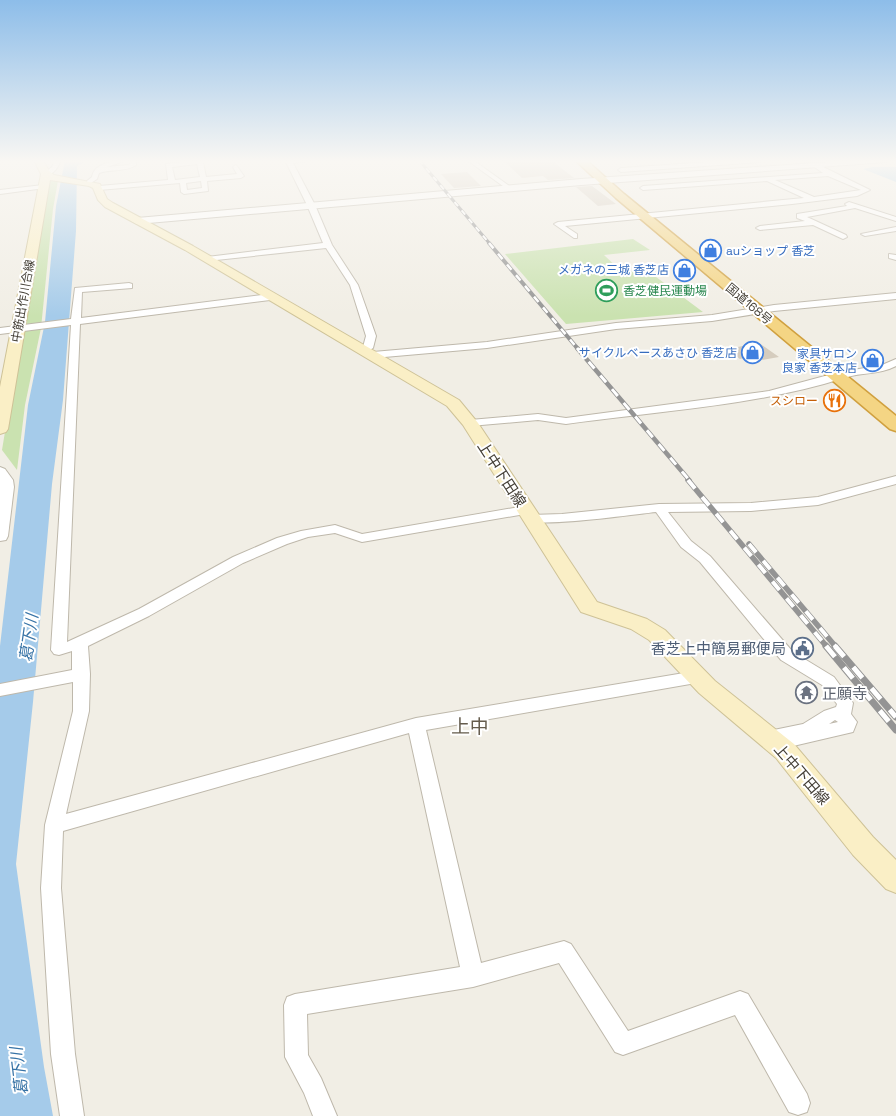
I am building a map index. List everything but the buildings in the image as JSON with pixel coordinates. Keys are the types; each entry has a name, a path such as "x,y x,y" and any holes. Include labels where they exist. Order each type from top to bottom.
{"highway":[{"name":"国道168号","path":"639,212 896,425"}],"main road":[{"name":"中筋出作川合線","path":"0,429 41,212"},
{"name":"上中下田線","path":"123,212 369,352 453,403 470,423 589,607 650,629 696,677 773,740 796,764 864,846 896,880"}],"street":[{"path":"138,221 234,212"},
{"path":"314,212 328,245 354,285 371,336 369,352 487,345 616,326 712,318 757,310 896,296"},
{"path":"574,236 558,224 673,212"},
{"path":"822,212 800,216 843,237"},
{"path":"874,212 892,218"},
{"path":"873,220 892,218"},
{"path":"760,228 834,224"},
{"path":"866,234 896,229"},
{"path":"207,259 328,245"},
{"path":"129,286 78,290 74,321 59,650 80,643 154,607 234,561 285,540 332,528 344,531 355,538 362,538 528,514 562,518 659,508 751,507 818,501 896,480"},
{"path":"0,331 270,297"},
{"path":"470,423 538,418 566,421 769,394 837,377 885,368 896,362"},
{"path":"885,368 896,375"},
{"path":"0,473 6,480 1,527"},
{"path":"659,508 686,544 705,559 787,656 828,681 845,703 843,716 849,722 847,727 773,740"},
{"path":"72,1116 63,1054 51,888 54,825 81,711 82,674 80,643"},
{"path":"0,690 82,674"},
{"path":"54,825 416,725 696,677"},
{"path":"416,725 473,976"},
{"path":"326,1116 313,1086 297,1057 295,1005 473,976 564,951 623,1044 740,1002 798,1103"}],"green space":[{"path":"41,212 53,212 41,328 25,405 17,470 2,450"},
{"name":"香芝健民運動場","path":"633,239 650,250 604,255 621,271 648,271 703,312 566,324 505,254"}],"water":[{"name":"葛下川","path":"55,212 76,212 63,400 52,484 33,702 16,864 44,1067 53,1116 0,1116 0,646 28,405 45,322"}],"railway":[{"path":"463,212 490,244"},
{"path":"489,243 578,349"},
{"path":"577,348 690,481"},
{"path":"688,480 827,647"},
{"path":"749,544 836,647"},
{"path":"826,646 896,730"},
{"path":"835,646 896,717"}],"place":[{"name":"auショップ 香芝","path":"710,251"},
{"name":"メガネの三城 香芝店","path":"685,270"},
{"name":"香芝健民運動場","path":"607,291"},
{"name":"サイクルベースあさひ 香芝店","path":"753,353"},
{"name":"家具サロン 良家 香芝本店","path":"873,361"},
{"name":"スシロー","path":"834,401"},
{"name":"香芝上中簡易郵便局","path":"802,648"},
{"name":"正願寺","path":"806,693"}],"district":[{"name":"上中","path":"470,726"}]}
